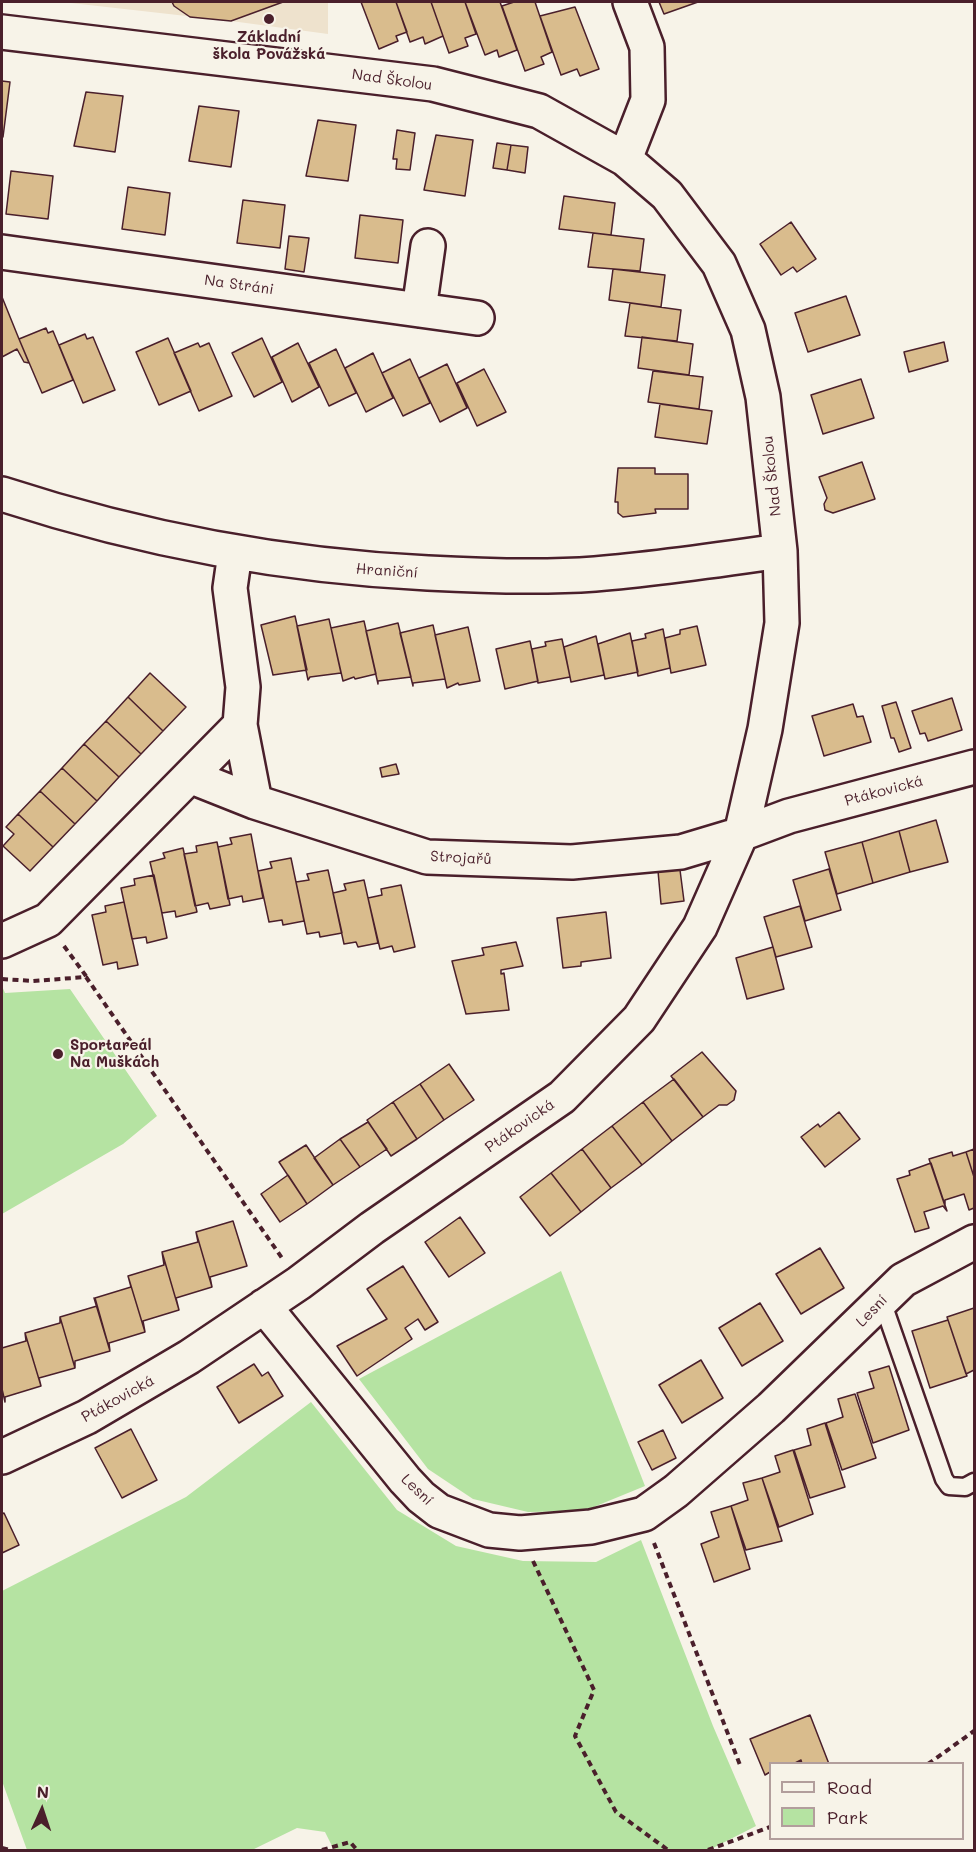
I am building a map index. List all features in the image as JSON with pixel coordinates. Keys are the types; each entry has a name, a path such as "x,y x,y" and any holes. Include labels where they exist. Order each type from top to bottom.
{"street":[{"path":"625,159 648,100 647,47 630,2"},
{"name":"Nad Školou","path":"2,32 433,84 539,111 625,159 667,195 719,264 748,330 763,397 780,551 782,623 765,729 741,834"},
{"path":"419,310 428,246"},
{"name":"Na Stráni","path":"2,252 477,318"},
{"name":"Hraniční","path":"2,494 132,532 235,553 362,570 484,576 593,574 780,551"},
{"path":"235,553 230,588 243,687 240,725 255,802"},
{"path":"2,941 48,920 192,777 240,725"},
{"name":"Ptákovická","path":"2,1457 133,1392 299,1283 372,1228 562,1097 639,1019 700,927 741,834 789,816 975,767"},
{"name":"Strojařů","path":"192,777 255,802 427,857 572,862 681,852 741,834"},
{"name":"Lesní","path":"264,1306 421,1497 439,1511 489,1530 520,1533 591,1527 644,1514 676,1491 763,1416 903,1280 975,1242"}],"lane":[{"path":"882,1301 944,1479 949,1486 959,1488 975,1482"}],"path":[{"path":"69,953 299,1283"},
{"path":"2,979 33,981 86,977"},
{"path":"644,1514 740,1765"},
{"path":"520,1533 594,1690 575,1736 616,1812 668,1851"},
{"path":"931,1762 975,1731"},
{"path":"708,1851 769,1828"},
{"path":"322,1851 350,1842 357,1851"},
{"path":"2,1848 10,1851"}],"shaded area":[{"name":"Základní škola Povážská","path":"62,2 328,2 328,34 231,21"}],"green space":[{"name":"Sportareál Na Muškách","path":"2,986 5,993 70,989 157,1116 123,1144 2,1214"},
{"path":"561,1271 645,1486 584,1511 528,1512 473,1499 428,1469 359,1379"},
{"path":"311,1402 397,1510 456,1546 523,1561 596,1562 641,1540 713,1726 756,1826 709,1850 334,1850 325,1832 297,1828 252,1850 27,1850 2,1781 2,1591 186,1497"}],"building":[{"path":"172,2 283,2 231,21 190,17"},
{"path":"361,2 396,2 407,32 396,36 398,41 379,49"},
{"path":"396,2 431,2 443,36 425,44 423,37 410,42"},
{"path":"431,2 465,2 476,34 465,38 468,46 449,53"},
{"path":"465,2 500,2 517,50 499,57 497,50 485,55"},
{"path":"514,2 535,2 552,52 541,57 544,64 525,71 502,6"},
{"path":"659,2 698,2 664,14"},
{"path":"575,7 599,69 580,76 577,69 561,75 540,16"},
{"path":"2,81 10,82 3,137 2,136"},
{"path":"86,92 123,96 115,152 74,146"},
{"path":"199,106 239,111 231,167 189,161"},
{"path":"318,120 356,125 348,181 306,176"},
{"path":"397,130 415,133 410,170 396,169 397,159 393,159"},
{"path":"436,135 473,140 465,196 424,190"},
{"path":"497,143 511,145 507,170 493,168"},
{"path":"511,145 528,147 525,173 507,170"},
{"path":"11,171 53,176 48,219 6,214"},
{"path":"128,187 170,193 165,235 122,229"},
{"path":"564,196 615,203 611,235 559,229"},
{"path":"243,200 285,205 280,248 237,243"},
{"path":"360,215 403,220 398,263 355,258"},
{"path":"791,222 816,259 797,272 793,267 781,275 760,244"},
{"path":"593,233 644,239 640,271 588,267"},
{"path":"289,236 309,238 304,272 285,269"},
{"path":"613,269 665,275 661,307 609,300"},
{"path":"846,296 860,335 808,352 795,313"},
{"path":"2,297 29,363 24,362 17,349 2,357"},
{"path":"630,303 681,310 677,341 625,336"},
{"path":"46,328 48,333 53,331 73,380 42,393 19,339"},
{"path":"85,334 87,339 93,337 115,390 83,403 59,345"},
{"path":"642,337 693,344 689,375 638,368"},
{"path":"168,338 191,391 159,405 136,352"},
{"path":"262,338 282,382 254,397 232,353"},
{"path":"944,342 948,361 909,372 904,352"},
{"path":"198,343 200,347 209,343 232,396 199,411 174,353"},
{"path":"298,343 319,387 292,402 272,357"},
{"path":"336,349 356,393 329,406 309,363"},
{"path":"373,353 393,398 366,412 345,368"},
{"path":"410,359 430,403 403,416 382,373"},
{"path":"447,364 467,408 440,422 419,378"},
{"path":"484,369 506,412 477,426 457,383"},
{"path":"653,371 703,377 699,409 648,402"},
{"path":"861,379 874,418 823,434 811,395"},
{"path":"660,404 712,411 707,444 655,437"},
{"path":"862,462 875,499 833,513 825,510 824,504 827,498 819,477"},
{"path":"618,468 655,468 655,474 688,474 688,509 655,509 656,513 623,517 618,513 618,502 615,502"},
{"path":"295,616 307,670 273,675 261,625"},
{"path":"329,619 341,673 310,677 308,680 297,626"},
{"path":"364,621 376,674 343,681 331,628"},
{"path":"398,623 411,677 378,681 378,684 366,631"},
{"path":"433,625 445,679 413,683 413,686 400,633"},
{"path":"697,626 706,665 671,673 665,638 680,634 680,630"},
{"path":"468,627 480,681 459,685 458,683 447,688 435,635"},
{"path":"663,629 670,668 638,676 632,641 646,638 645,634"},
{"path":"630,633 638,672 605,679 598,644"},
{"path":"596,636 604,675 571,682 564,647"},
{"path":"562,639 570,677 538,683 532,649 546,646 545,642"},
{"path":"530,641 538,681 505,689 496,649"},
{"path":"150,673 186,707 163,731 128,697"},
{"path":"128,697 163,731 141,754 106,721"},
{"path":"952,698 962,730 928,741 925,733 920,734 912,711"},
{"path":"896,702 911,748 899,752 894,738 891,738 882,706"},
{"path":"853,704 857,717 863,716 871,742 824,756 812,716"},
{"path":"106,721 141,754 119,777 84,744"},
{"path":"84,744 119,777 97,801 62,768"},
{"path":"396,764 399,774 382,777 380,768"},
{"path":"62,768 97,801 75,824 40,791"},
{"path":"40,791 75,824 53,847 18,814"},
{"path":"18,814 53,847 30,871 3,846 14,834 6,827"},
{"path":"936,820 948,862 910,872 899,831"},
{"path":"899,831 910,872 873,883 862,842"},
{"path":"251,834 263,898 243,902 242,896 228,899 218,847 232,844 230,838"},
{"path":"217,842 230,905 210,909 208,903 195,906 184,854 197,852 196,846"},
{"path":"862,842 873,883 837,894 825,852"},
{"path":"183,848 197,912 176,917 175,911 162,913 150,862 165,858 163,853"},
{"path":"291,858 304,921 283,925 282,920 269,922 258,871 272,868 270,862"},
{"path":"829,869 841,910 805,921 793,880"},
{"path":"328,870 342,933 320,937 319,932 307,934 296,882 309,880 307,874"},
{"path":"680,870 684,901 661,904 658,871"},
{"path":"154,875 167,938 147,943 146,937 132,939 121,888 135,885 134,879"},
{"path":"364,880 378,943 358,947 356,942 344,944 333,893 346,890 344,884"},
{"path":"401,885 415,947 394,952 392,946 380,949 368,898 382,895 381,889"},
{"path":"124,902 138,965 118,969 117,962 103,965 92,915 106,912 105,906"},
{"path":"800,906 812,947 776,957 764,917"},
{"path":"606,912 611,958 581,962 581,966 563,968 557,918"},
{"path":"516,942 523,966 501,970 501,974 504,973 509,1010 466,1014 452,961 484,955 482,948"},
{"path":"773,947 784,989 747,999 736,958"},
{"path":"702,1052 736,1091 734,1100 727,1105 719,1105 703,1117 671,1076"},
{"path":"449,1064 474,1100 444,1120 420,1084"},
{"path":"674,1079 703,1117 672,1141 643,1102"},
{"path":"420,1084 444,1120 417,1139 393,1102"},
{"path":"393,1102 417,1139 391,1156 367,1120"},
{"path":"643,1102 672,1141 642,1165 612,1126"},
{"path":"839,1112 860,1139 825,1167 801,1137 818,1124 820,1127"},
{"path":"368,1122 387,1149 360,1167 340,1139"},
{"path":"612,1126 642,1165 611,1188 582,1149"},
{"path":"340,1139 360,1167 333,1185 314,1158"},
{"path":"306,1145 333,1185 307,1204 279,1162"},
{"path":"582,1149 611,1188 581,1212 551,1173"},
{"path":"974,1149 974,1177 966,1152"},
{"path":"952,1152 953,1156 966,1152 974,1177 974,1208 969,1210 964,1194 945,1200 945,1206 929,1159"},
{"path":"931,1163 947,1211 943,1206 924,1212 929,1228 915,1232 897,1179 910,1175 909,1171"},
{"path":"551,1173 581,1212 550,1236 520,1197"},
{"path":"288,1175 307,1204 280,1222 261,1194"},
{"path":"460,1217 485,1253 449,1277 425,1242"},
{"path":"233,1221 247,1266 210,1277 212,1287 196,1232"},
{"path":"196,1232 212,1287 176,1298 179,1310 162,1252 198,1242"},
{"path":"820,1248 844,1288 801,1314 776,1274"},
{"path":"162,1252 179,1310 143,1321 145,1332 128,1276 164,1265"},
{"path":"403,1266 438,1322 425,1330 418,1319 405,1328 412,1339 357,1376 337,1346 387,1319 367,1289"},
{"path":"128,1276 145,1332 109,1343 110,1351 95,1298 131,1287"},
{"path":"760,1303 783,1341 742,1366 719,1328"},
{"path":"96,1306 110,1351 75,1361 75,1368 60,1317"},
{"path":"974,1308 974,1370 966,1374 947,1317"},
{"path":"60,1317 75,1368 39,1378 41,1386 25,1333 60,1323"},
{"path":"947,1317 967,1376 930,1388 912,1331 948,1320"},
{"path":"25,1333 41,1386 5,1397 5,1402 2,1389 2,1348 26,1341"},
{"path":"701,1360 723,1398 682,1423 659,1385"},
{"path":"254,1364 262,1376 268,1372 283,1396 239,1423 217,1387"},
{"path":"889,1366 909,1430 873,1443 857,1393 874,1388 869,1372"},
{"path":"855,1394 876,1458 842,1470 826,1423 843,1417 838,1399"},
{"path":"825,1423 845,1487 810,1498 794,1450 811,1445 807,1429"},
{"path":"131,1429 157,1480 122,1498 95,1448"},
{"path":"663,1430 676,1458 652,1470 638,1442"},
{"path":"793,1450 813,1514 779,1527 762,1478 780,1472 775,1456"},
{"path":"762,1478 782,1541 746,1550 731,1506 748,1500 743,1483"},
{"path":"731,1506 750,1569 714,1582 701,1544 719,1537 711,1512"},
{"path":"4,1513 19,1545 2,1553 2,1514"},
{"path":"810,1715 828,1762 802,1762 801,1760 769,1762 769,1773 765,1775 750,1739"}],"place":[{"name":"Základní škola Povážská","path":"269,19"},
{"name":"Sportareál Na Muškách","path":"58,1054"}]}
